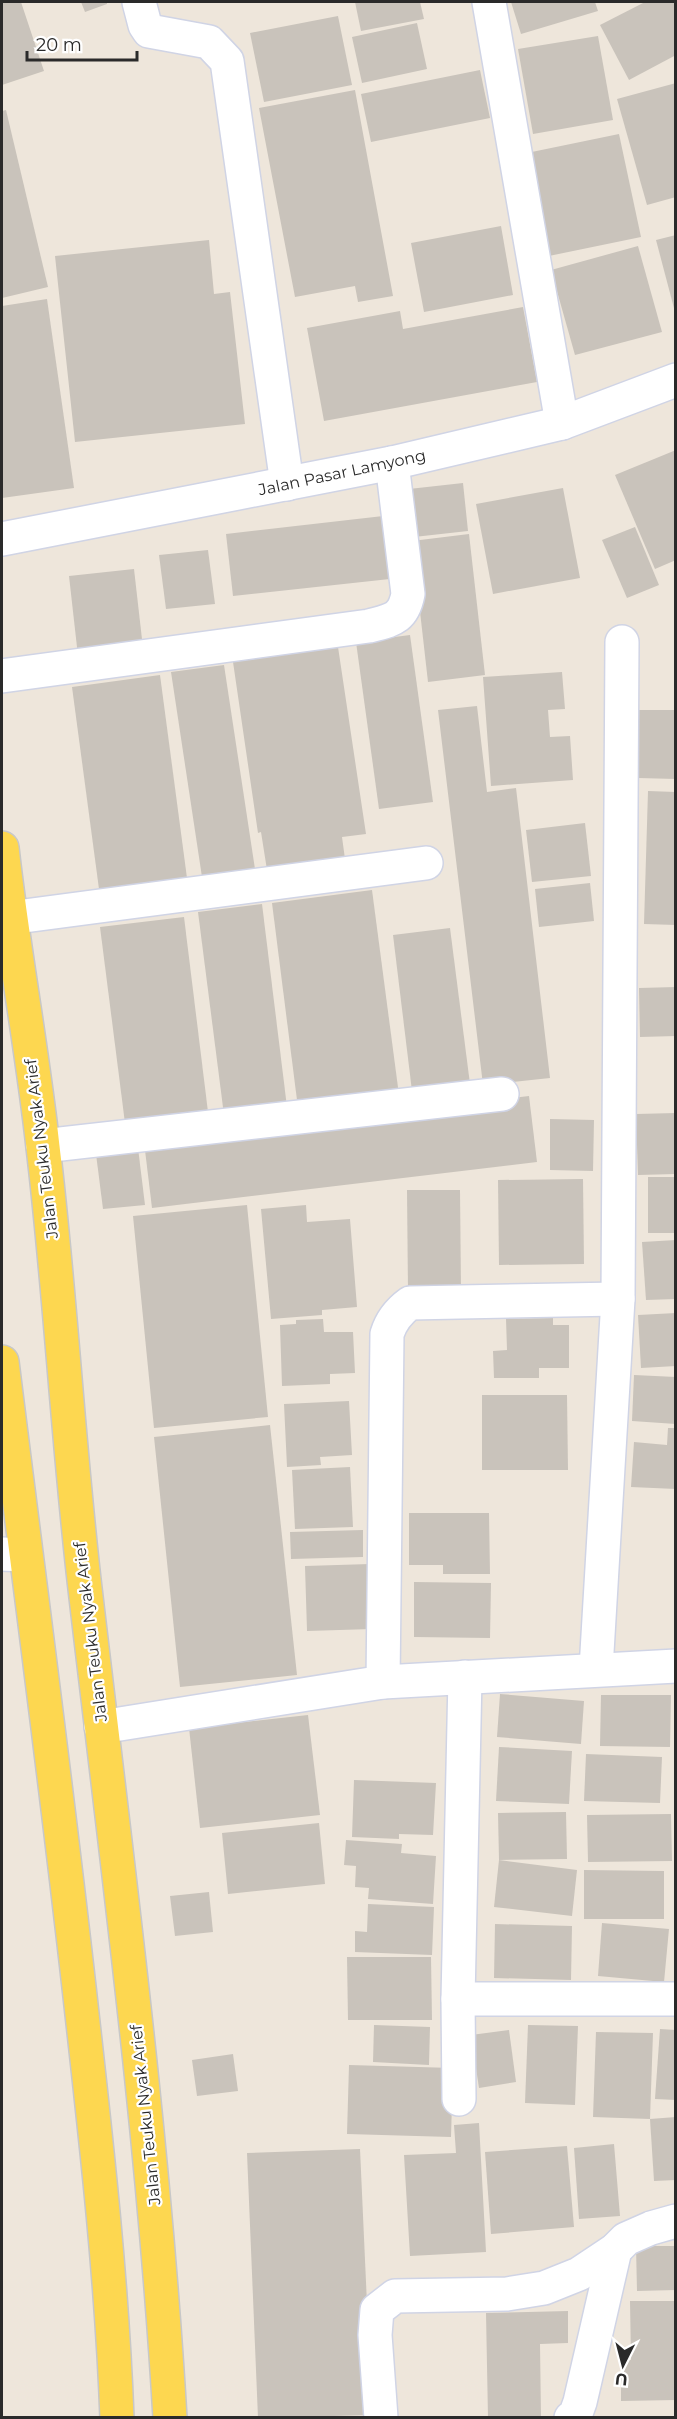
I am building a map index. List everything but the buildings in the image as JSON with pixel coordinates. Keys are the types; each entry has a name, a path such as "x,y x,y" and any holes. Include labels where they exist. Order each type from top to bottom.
{"main road":[{"name":"Jalan Teuku Nyak Arief","path":"2,849 9,918 44,1146 75,1501 150,2154 163,2294 170,2418"},
{"path":"2,1362 14,1555 65,1862 98,2158 114,2347 117,2418"},
{"path":"98,2158 150,2154"}],"street":[{"path":"140,2 145,25 149,31 209,42 227,61 287,484"},
{"path":"489,2 562,423"},
{"name":"Jalan Pasar Lamyong","path":"2,539 392,463 562,423 675,380"},
{"path":"2,676 369,626 396,619 406,606 408,594 392,463"},
{"path":"596,1669 618,1299 622,642"},
{"path":"9,918 426,863"},
{"path":"44,1146 502,1094"},
{"path":"383,1682 387,1334 389,1327 400,1311 410,1303 618,1299"},
{"path":"101,1727 383,1682 675,1666"},
{"path":"459,2099 458,1999 465,1677"},
{"path":"458,1999 675,1999"},
{"path":"381,2418 375,2335 377,2310 395,2296 507,2294 544,2288 579,2274 615,2250 626,2239 675,2221"},
{"path":"571,2418 575,2416 580,2402 615,2250"}]}
